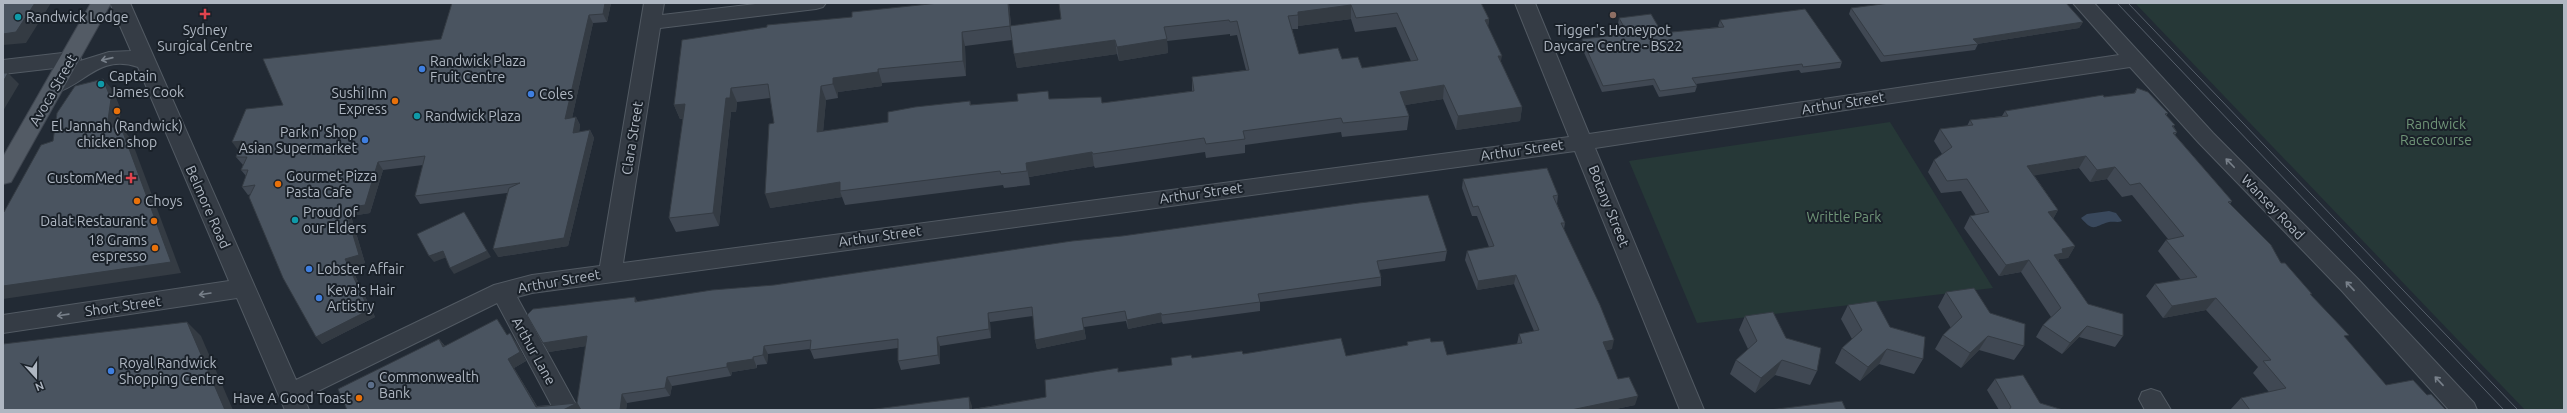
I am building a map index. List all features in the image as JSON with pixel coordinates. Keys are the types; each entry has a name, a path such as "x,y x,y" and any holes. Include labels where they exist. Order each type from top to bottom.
{"main road":[{"name":"Avoca Street","path":"3,176 71,59 101,3"}],"street":[{"name":"Belmore Road","path":"120,3 294,402"},
{"name":"Clara Street","path":"610,272 654,3"},
{"path":"650,23 816,3"},
{"name":"Botany Street","path":"1525,3 1692,410"},
{"name":"Wansey Road","path":"2083,3 2133,60 2206,138 2350,285 2465,410"},
{"path":"55,86 80,69 105,59 127,56 145,62"},
{"path":"3,67 71,59"},
{"name":"Arthur Street","path":"294,402 502,292 532,284 610,272 1582,142 2133,60"},
{"name":"Short Street","path":"3,324 244,288"},
{"name":"Arthur Lane","path":"502,292 567,410"}],"green space":[{"name":"Randwick Racecourse","path":"2135,3 2564,3 2564,410 2525,410"},
{"name":"Writtle Park","path":"1890,122 1993,288 1697,323 1629,161"}],"water":[{"path":"2109,211 2116,213 2122,221 2109,222 2092,227 2085,223 2081,218 2087,214"}],"building":[{"path":"3,3 35,3 16,32 3,34"},
{"name":"Randwick Plaza","path":"452,3 605,3 603,14 589,15 565,119 576,117 573,133 590,130 564,238 493,249 509,188 520,183 415,196 425,156 378,162 365,205 345,208 359,255 345,259 369,310 316,337 283,278 249,197 255,185 242,187 248,170 241,170 247,157 236,157 242,141 232,142 246,109 283,105 263,59 441,39"},
{"path":"939,3 1008,3 1010,26 1061,19 1059,3 1481,3 1489,19 1485,20 1502,56 1498,56 1522,107 1458,116 1444,85 1400,92 1409,116 1343,123 1341,118 1243,131 1245,139 1206,144 1204,138 1093,154 1092,152 1026,163 1027,171 1001,174 1000,171 840,191 840,182 765,194 769,124 774,123 768,84 731,88 730,98 726,98 713,213 669,218 685,104 674,105 682,40 767,27 767,25 852,17 852,12","holes":["1351,5 1356,18 1397,13 1418,60 1362,68 1358,57 1342,59 1338,48 1299,54 1288,16 1298,15 1298,12","1229,20 1230,22 1237,21 1249,70 1192,77 1194,91 1102,103 1101,97 1049,99 1048,91 1017,94 1018,101 970,105 970,101 915,107 888,112 888,122 817,132 821,86 833,84 833,78 878,72 878,69 963,61 962,32 1010,26 1014,54 1115,40 1117,47 1167,39 1164,27"]},
{"path":"1890,3 2066,3 2083,22 1973,39 1978,44 1884,56 1851,8"},
{"path":"1805,9 1842,62 1803,67 1802,64 1692,78 1697,86 1660,91 1654,79 1603,86 1582,39 1628,34 1619,18 1651,14 1662,33 1724,27 1720,20"},
{"path":"3,73 8,73 3,82"},
{"path":"103,79 111,99 107,127 121,127 171,262 3,286 3,212 41,145 53,141 57,113 75,86"},
{"path":"2137,88 2148,92 2168,113 2165,114 2175,125 2172,126 2177,132 2173,133 2232,201 2228,202 2271,245 2281,263 2285,263 2312,294 2310,294 2349,335 2344,336 2386,385 2413,380 2427,395 2431,394 2446,410 2250,410 2241,398 2286,388 2263,361 2271,360 2216,298 2172,306 2155,284 2197,277 2166,240 2184,236 2140,183 2130,185 2115,167 2097,170 2086,156 2027,166 2058,210 2048,212 2075,246 2062,249 2063,253 2054,255 2088,304 2123,314 2123,336 2087,326 2070,343 2043,325 2061,308 2029,260 2006,265 1970,216 1989,212 1967,179 1947,181 1934,160 1952,147 1940,129 1973,125 1970,120 2008,116 2005,111 2103,95 2104,97 2135,93"},
{"path":"1547,168 1558,195 1553,196 1565,223 1561,223 1600,305 1614,340 1603,342 1618,379 1629,377 1638,396 1571,410 970,410 1046,397 1045,380 1118,368 1118,372 1172,365 1171,358 1191,355 1192,358 1242,351 1243,354 1341,338 1346,356 1408,345 1407,342 1430,338 1431,342 1443,341 1447,355 1522,343 1519,334 1539,330 1516,275 1478,281 1467,251 1494,246 1478,206 1473,207 1463,179"},
{"path":"1428,195 1447,251 1377,261 1381,277 1258,294 1260,302 1162,315 1161,313 1127,320 1125,311 1082,318 1084,330 1035,340 1032,307 988,313 989,329 937,337 938,355 898,361 898,339 810,350 811,340 764,346 763,355 753,357 753,359 727,363 727,367 667,377 665,388 622,394 620,410 581,410 577,403 587,336 543,343 527,315 533,309 635,297 635,302 712,290 774,285 1072,241 1122,236 1359,203"},
{"path":"464,212 487,251 450,268 443,251 429,256 417,234"},
{"path":"1974,288 1990,313 2025,324 2024,346 1988,336 1970,353 1943,335 1962,317 1946,292"},
{"path":"1876,301 1890,327 1925,337 1923,359 1887,349 1868,367 1842,348 1862,330 1848,305"},
{"path":"1773,312 1786,338 1821,348 1817,371 1782,360 1761,378 1736,360 1757,341 1745,316"},
{"path":"497,319 507,335 510,333 520,352 508,359 536,407 577,403 563,410 347,410 338,389 439,339 443,347"},
{"name":"Royal Randwick Shopping Centre","path":"187,322 225,410 3,410 3,344"},
{"path":"2023,375 2040,403 2063,410 2009,410 2011,407 1995,379"},
{"path":"969,397 970,410 868,410"},
{"path":"1842,401 1846,410 1769,410"}],"tram line":[{"path":"2117,3 2504,410"},
{"path":"2128,3 2518,410"}],"place":[{"name":"Sydney Surgical Centre","path":"205,14"},
{"name":"Tigger's Honeypot Daycare Centre - BS22","path":"1613,15"},
{"name":"Randwick Lodge","path":"18,17"},
{"name":"Randwick Plaza Fruit Centre","path":"422,69"},
{"name":"Captain James Cook","path":"101,84"},
{"name":"Coles","path":"531,94"},
{"name":"Sushi Inn Express","path":"395,101"},
{"name":"El Jannah (Randwick) chicken shop","path":"117,111"},
{"name":"Randwick Plaza","path":"417,116"},
{"name":"Park n' Shop Asian Supermarket","path":"365,140"},
{"name":"CustomMed","path":"131,178"},
{"name":"Gourmet Pizza Pasta Cafe","path":"278,184"},
{"name":"Choys","path":"137,201"},
{"name":"Proud of our Elders","path":"295,220"},
{"name":"Dalat Restaurant","path":"154,221"},
{"name":"18 Grams espresso","path":"155,248"},
{"name":"Lobster Affair","path":"309,269"},
{"name":"Keva's Hair Artistry","path":"319,298"},
{"name":"Royal Randwick Shopping Centre","path":"111,371"},
{"name":"Commonwealth Bank","path":"371,385"},
{"name":"Have A Good Toast","path":"359,398"}]}
